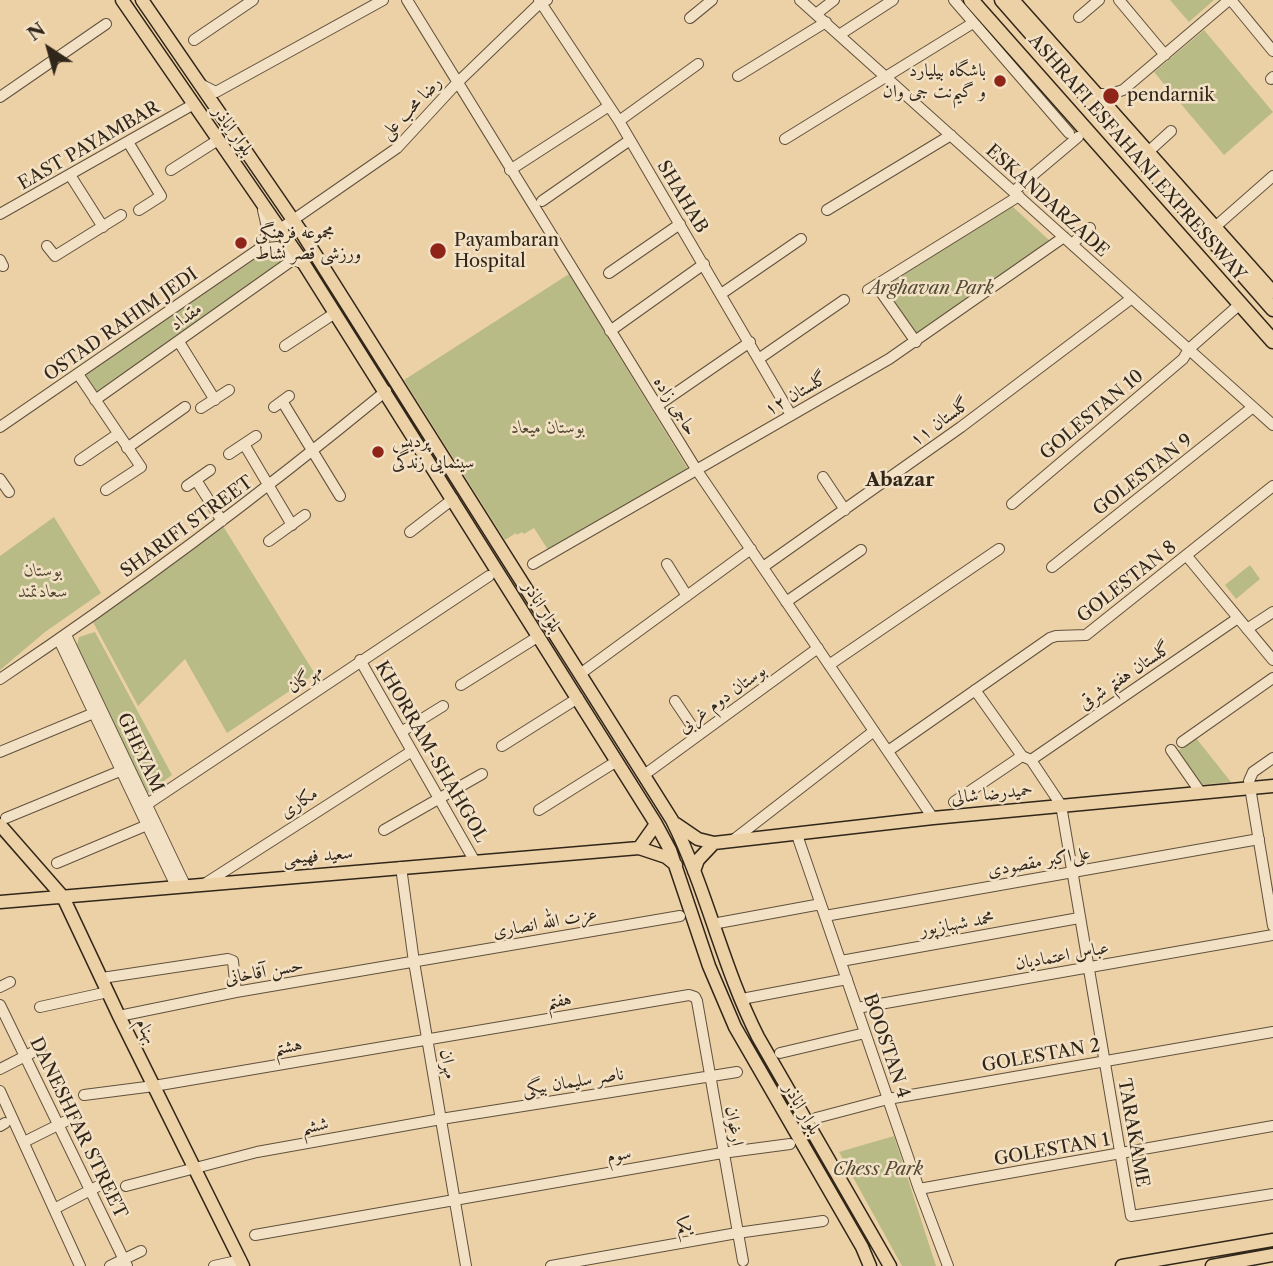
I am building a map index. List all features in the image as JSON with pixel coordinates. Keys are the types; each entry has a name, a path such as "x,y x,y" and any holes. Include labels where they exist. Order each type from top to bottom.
{"highway":[{"name":"ASHRAFI ESFAHANI EXPRESSWAY","path":"971,0 1273,341"},
{"name":"ASHRAFI ESFAHANI EXPRESSWAY","path":"1010,3 1268,284 1273,309"}],"main road":[{"name":"بلوار اباذر","path":"122,0 280,229 386,391 656,824 676,865 709,967 735,1027 862,1247 870,1266"},
{"name":"بلوار اباذر","path":"142,0 293,220 672,820 694,871 746,1015 889,1265"},
{"path":"1100,102 1268,284"},
{"name":"حمیدرضا شالی","path":"714,843 933,818 1273,786"},
{"path":"672,820 691,835 714,843 698,860 694,871"},
{"name":"بهنام","path":"3,821 63,897 151,1086 242,1263"},
{"path":"656,824 639,848 666,857 676,865"},
{"name":"سعید فهیمی","path":"0,902 639,848"},
{"path":"1122,1266 1273,1240"},
{"path":"1212,1266 1273,1255"}],"street":[{"path":"194,40 253,0"},
{"path":"200,84 216,92 383,0"},
{"name":"حاجی زاده","path":"407,0 696,469 933,818"},
{"path":"690,18 712,0"},
{"name":"ESKANDARZADE","path":"800,0 1273,425"},
{"path":"816,14 834,0"},
{"path":"839,35 893,0"},
{"path":"916,342 872,288 1016,194 1073,135 954,0"},
{"path":"1079,17 1099,0"},
{"path":"1119,0 1165,55"},
{"path":"1100,102 1123,90 1230,0 1273,51"},
{"name":"رضا محب علی","path":"280,229 397,148 457,82 542,1"},
{"name":"SHAHAB","path":"542,1 620,121 791,415"},
{"path":"738,76 826,22"},
{"path":"785,139 973,23"},
{"path":"0,97 106,24"},
{"path":"620,121 698,64"},
{"name":"EAST PAYAMBAR","path":"0,214 194,104"},
{"path":"510,170 609,106"},
{"path":"1148,152 1171,131"},
{"path":"827,210 951,135"},
{"path":"171,170 218,140"},
{"path":"542,201 630,140"},
{"path":"128,142 161,197 139,210"},
{"path":"70,175 103,227"},
{"path":"1215,227 1273,176"},
{"path":"259,249 268,229 261,202"},
{"path":"47,246 55,256 121,215"},
{"path":"610,273 680,223"},
{"name":"گلستان ۱۲","path":"533,564 916,342 1090,228"},
{"path":"721,294 801,239"},
{"path":"259,249 277,247 299,261"},
{"name":"OSTAD RAHIM JEDI","path":"0,427 259,249"},
{"name":"مقداد","path":"95,400 299,261"},
{"path":"610,331 704,264"},
{"name":"گلستان ۱۱","path":"763,567 961,427 1132,298"},
{"path":"760,358 844,300"},
{"name":"GOLESTAN 10","path":"1012,504 1183,359 1189,349 1240,304"},
{"path":"285,346 335,313"},
{"path":"179,342 215,400"},
{"path":"657,406 750,342"},
{"path":"78,374 141,467 106,490"},
{"path":"201,408 229,390"},
{"name":"SHARIFI STREET","path":"0,680 269,486 386,391"},
{"path":"282,401 340,495"},
{"path":"127,448 185,407"},
{"name":"GOLESTAN 9","path":"1052,567 1253,407"},
{"path":"80,460 118,434"},
{"path":"229,454 256,436"},
{"path":"244,444 292,524"},
{"path":"210,470 191,483 222,521"},
{"path":"823,477 845,510"},
{"path":"0,479 9,492"},
{"name":"GOLESTAN 8","path":"888,751 1050,638 1086,635 1273,486"},
{"path":"410,532 453,499"},
{"path":"269,541 305,515"},
{"path":"580,674 751,549"},
{"path":"786,601 862,550"},
{"path":"830,665 999,550"},
{"path":"1186,555 1273,660"},
{"path":"667,565 687,596"},
{"name":"مهرگان","path":"143,807 489,576"},
{"path":"1247,629 1273,612"},
{"name":"گلستان هفتم شرقی","path":"954,802 1026,758 1238,618"},
{"path":"461,685 539,636"},
{"name":"GHEYAM","path":"62,637 94,713 125,769"},
{"name":"GHEYAM","path":"62,637 181,886"},
{"name":"بوستان دوم غربی","path":"644,775 818,648"},
{"name":"KHORRAM-SHAHGOL","path":"360,660 474,860"},
{"path":"1181,743 1273,678"},
{"path":"975,690 1061,805"},
{"path":"502,746 578,698"},
{"path":"675,701 698,735"},
{"path":"401,732 443,706"},
{"path":"0,752 94,713"},
{"path":"731,842 874,731"},
{"path":"1171,750 1202,793"},
{"name":"مکاری","path":"206,883 412,751"},
{"path":"1273,758 1253,772 1249,781 1259,839 1268,871 1273,926"},
{"path":"539,810 617,761"},
{"path":"3,821 125,769"},
{"path":"384,830 482,774"},
{"name":"TARAKAME","path":"1061,805 1132,1217 1273,1194"},
{"path":"57,863 151,823"},
{"name":"BOOSTAN 4","path":"797,835 948,1266"},
{"name":"علی‌اکبر مقصودی","path":"825,916 1259,839"},
{"name":"مهران","path":"401,867 414,962 466,1266"},
{"path":"718,923 821,904"},
{"name":"عزت الله انصاری","path":"414,962 680,916"},
{"name":"محمد شهبازپور","path":"841,961 1079,918"},
{"name":"عباس اعتمادیان","path":"856,1008 1273,935"},
{"path":"102,978 228,959 233,961 236,992"},
{"name":"حسن آقاخانی","path":"119,1016 236,992 414,962"},
{"path":"747,998 847,979"},
{"path":"40,1007 108,992"},
{"name":"هفتم","path":"428,1039 690,995 695,997"},
{"name":"ارغوان","path":"695,997 743,1261"},
{"name":"DANESHFAR STREET","path":"0,1005 126,1263"},
{"name":"GOLESTAN 2","path":"816,1118 888,1099 1273,1032"},
{"path":"779,1053 865,1033"},
{"name":"هشتم","path":"84,1095 428,1039"},
{"path":"0,1069 41,1048"},
{"name":"ناصر سلیمان بیگی","path":"441,1119 737,1072"},
{"path":"0,1091 80,1266"},
{"path":"24,1142 76,1116"},
{"name":"ششم","path":"126,1186 257,1152 441,1119"},
{"name":"GOLESTAN 1","path":"919,1189 1273,1126"},
{"name":"سوم","path":"255,1235 722,1153 790,1144"},
{"path":"54,1209 107,1182"},
{"name":"یکم","path":"551,1266 737,1233 824,1221"},
{"path":"110,1266 126,1263 141,1251"},
{"path":"214,1266 242,1263"}],"green space":[{"path":"1170,0 1214,0 1189,22"},
{"path":"1204,30 1273,112 1224,155 1154,72"},
{"name":"Arghavan Park","path":"1012,206 1050,241 917,334 883,286"},
{"path":"270,249 280,255 281,266 94,393 83,376"},
{"name":"بوستان میعاد","path":"569,274 688,469 548,550 534,528 524,534 516,533 505,540 404,380"},
{"name":"بوستان سعادتمند","path":"54,517 101,593 45,632 0,670 0,556"},
{"path":"223,526 315,674 227,733 185,659 138,706 93,622"},
{"path":"1250,565 1260,579 1236,599 1225,585"},
{"path":"95,632 172,775 144,796 75,652 79,637"},
{"path":"1196,738 1231,782 1199,785 1176,752"},
{"name":"Chess Park","path":"894,1136 936,1266 902,1266 839,1152"}],"place":[{"name":"باشگاه بیلیارد و گیم‌نت جی وان","path":"1000,81"},
{"name":"pendarnik","path":"1111,96"},
{"name":"مجموعه فرهنگی ورزشی قصر نشاط","path":"241,243"},
{"name":"Payambaran Hospital","path":"438,251"},
{"name":"پردیس سینمایی زندگی","path":"378,452"}],"district":[{"name":"Abazar","path":"900,481"}]}
